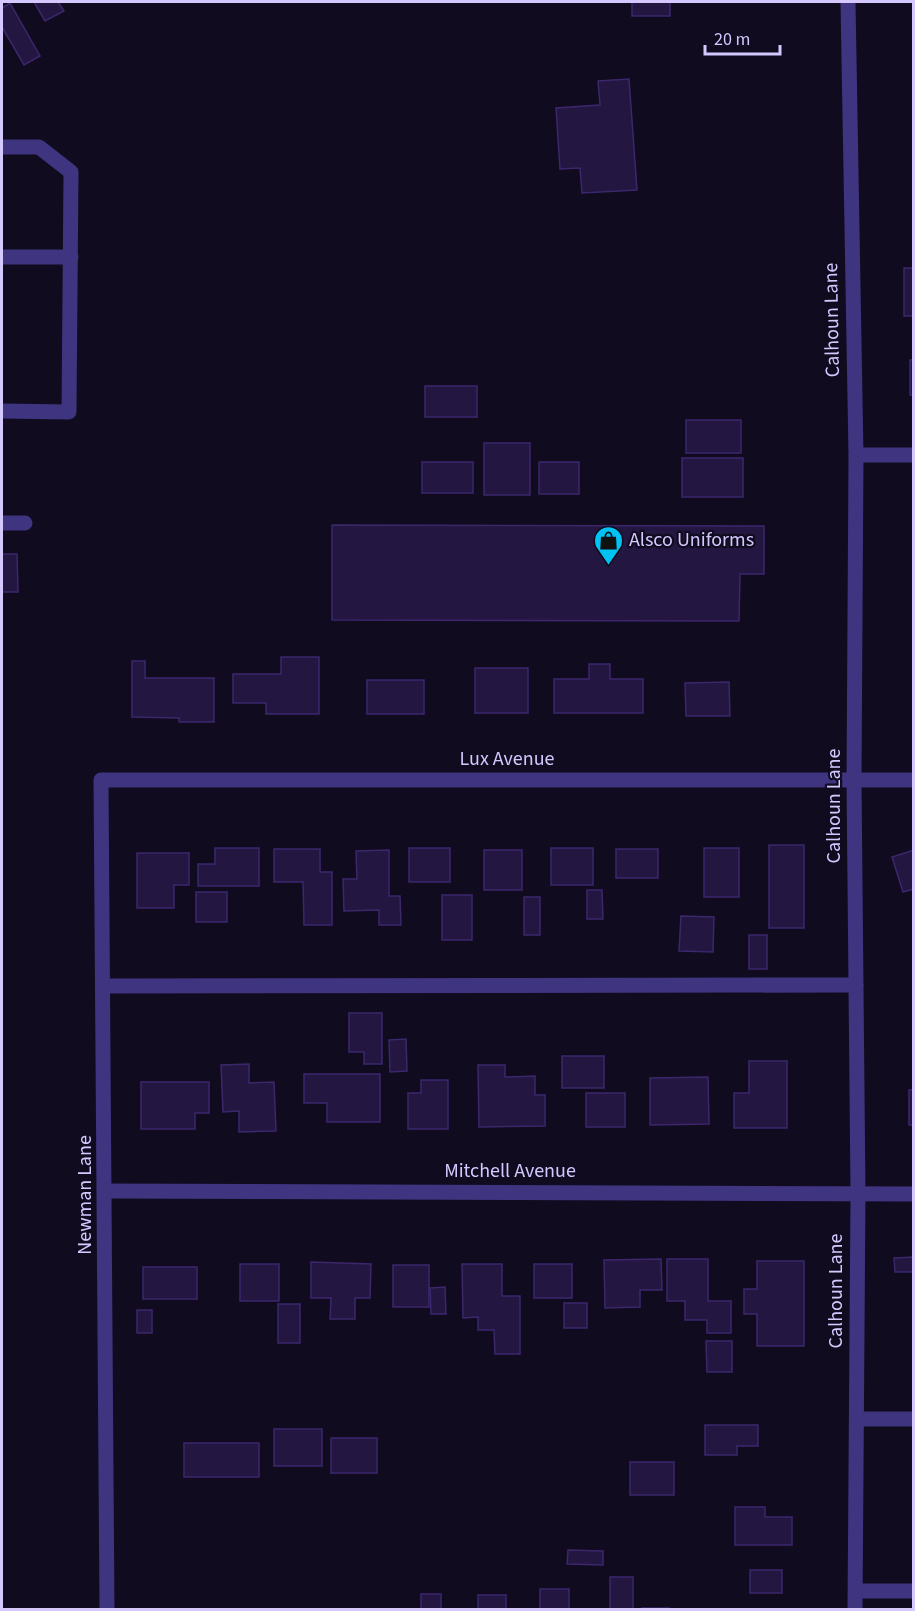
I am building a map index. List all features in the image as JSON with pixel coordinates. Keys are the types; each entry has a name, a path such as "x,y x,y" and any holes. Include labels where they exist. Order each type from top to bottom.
{"street":[{"name":"Calhoun Lane","path":"848,2 856,455 854,780 858,1193 855,1610"},
{"path":"2,147 39,147 71,172 69,412 2,411"},
{"path":"2,257 71,257"},
{"path":"856,455 914,455"},
{"path":"2,523 25,523"},
{"name":"Lux Avenue","path":"101,780 914,780"},
{"name":"Newman Lane","path":"101,780 106,1191 107,1610"},
{"path":"104,986 856,985"},
{"name":"Mitchell Avenue","path":"106,1191 914,1194"},
{"path":"856,1419 914,1419"},
{"path":"856,1591 914,1591"}],"building":[{"path":"34,2 58,2 64,11 45,21"},
{"path":"632,2 670,2 670,16 632,16"},
{"path":"10,3 40,56 24,65 2,27 2,8"},
{"path":"629,79 637,190 582,193 580,168 560,169 556,108 600,105 598,81"},
{"path":"904,268 914,268 914,316 904,316"},
{"path":"910,360 914,360 914,395 910,395"},
{"path":"425,386 477,386 477,417 425,417"},
{"path":"686,420 741,420 741,453 686,453"},
{"path":"484,443 530,443 530,495 484,495"},
{"path":"682,458 743,458 743,497 682,497"},
{"path":"422,462 473,462 473,493 422,493"},
{"path":"539,462 579,462 579,494 539,494"},
{"path":"332,525 764,526 764,574 740,574 739,621 332,620"},
{"path":"2,554 17,554 18,592 2,592"},
{"path":"281,657 319,657 319,714 266,714 266,703 233,703 233,674 281,674"},
{"path":"132,661 145,661 145,678 214,678 214,722 179,722 179,718 132,717"},
{"path":"589,664 610,664 610,679 643,679 643,713 554,713 554,679 589,679"},
{"path":"475,668 528,668 528,713 475,713"},
{"path":"367,680 424,680 424,714 367,714"},
{"path":"729,682 730,716 686,716 685,683"},
{"path":"769,845 804,845 804,928 769,928"},
{"path":"215,848 259,848 259,886 198,886 198,864 215,864"},
{"path":"409,848 450,848 450,882 409,882"},
{"path":"551,848 593,848 593,885 551,885"},
{"path":"704,848 739,848 739,897 704,897"},
{"path":"274,849 320,849 320,872 332,872 332,925 304,925 303,882 274,882"},
{"path":"616,849 658,849 658,878 616,878"},
{"path":"389,850 389,896 400,896 401,925 379,925 379,910 344,911 343,879 357,879 356,851"},
{"path":"484,850 522,850 522,890 484,890"},
{"path":"914,850 914,889 903,892 892,857"},
{"path":"137,853 189,853 189,885 174,885 174,908 137,908"},
{"path":"587,890 602,890 603,919 587,919"},
{"path":"196,892 227,892 227,922 196,922"},
{"path":"442,895 472,895 472,940 442,940"},
{"path":"524,897 540,897 540,935 524,935"},
{"path":"681,916 714,917 713,952 679,951"},
{"path":"749,935 767,935 767,969 749,969"},
{"path":"349,1013 382,1013 382,1064 364,1064 364,1052 349,1052"},
{"path":"406,1039 407,1071 390,1072 389,1040"},
{"path":"562,1056 604,1056 604,1088 562,1088"},
{"path":"749,1061 787,1061 787,1128 734,1128 734,1093 749,1093"},
{"path":"249,1064 249,1083 274,1082 276,1131 239,1132 239,1111 223,1112 221,1065"},
{"path":"478,1065 505,1065 505,1077 535,1076 535,1095 545,1095 545,1126 479,1127"},
{"path":"304,1074 380,1074 380,1122 327,1122 327,1103 304,1103"},
{"path":"708,1077 709,1124 650,1125 650,1078"},
{"path":"421,1080 448,1080 448,1129 408,1129 408,1093 421,1093"},
{"path":"141,1082 209,1082 209,1113 195,1113 195,1129 141,1129"},
{"path":"909,1090 914,1090 914,1125 909,1125"},
{"path":"586,1093 625,1093 625,1127 586,1127"},
{"path":"914,1257 914,1272 895,1272 894,1258"},
{"path":"661,1259 662,1290 640,1290 640,1307 605,1308 604,1260"},
{"path":"667,1259 708,1259 708,1301 731,1301 731,1333 707,1333 707,1320 685,1320 685,1301 667,1301"},
{"path":"757,1261 804,1261 804,1346 757,1346 757,1314 744,1314 744,1289 757,1289"},
{"path":"311,1262 371,1264 370,1298 355,1298 355,1319 330,1319 331,1298 311,1298"},
{"path":"240,1264 279,1264 279,1301 240,1301"},
{"path":"462,1264 502,1264 502,1296 520,1296 520,1354 495,1354 494,1330 478,1330 478,1317 463,1318"},
{"path":"534,1264 572,1264 572,1298 534,1298"},
{"path":"393,1265 429,1265 429,1307 393,1307"},
{"path":"143,1267 197,1267 197,1299 143,1299"},
{"path":"445,1287 446,1314 431,1314 430,1288"},
{"path":"564,1303 587,1303 587,1328 564,1328"},
{"path":"278,1304 300,1304 300,1343 278,1343"},
{"path":"137,1310 152,1310 152,1333 137,1333"},
{"path":"706,1341 732,1341 732,1372 707,1372"},
{"path":"705,1425 758,1425 758,1446 737,1446 737,1455 705,1455"},
{"path":"274,1429 322,1429 322,1466 274,1466"},
{"path":"331,1438 377,1438 377,1473 331,1473"},
{"path":"184,1443 259,1443 259,1477 184,1477"},
{"path":"630,1462 674,1462 674,1495 630,1495"},
{"path":"735,1507 765,1507 765,1517 792,1517 792,1545 735,1545"},
{"path":"568,1550 603,1551 603,1565 567,1564"},
{"path":"750,1570 782,1570 782,1593 750,1593"},
{"path":"610,1577 633,1577 633,1610 610,1610"},
{"path":"540,1589 569,1589 569,1610 540,1610"},
{"path":"421,1594 441,1594 441,1610 414,1610 421,1609"},
{"path":"478,1595 506,1595 506,1610 478,1610"},
{"path":"642,1608 669,1608 669,1610 642,1610"}],"place":[{"name":"Alsco Uniforms","path":"608,566"}]}
